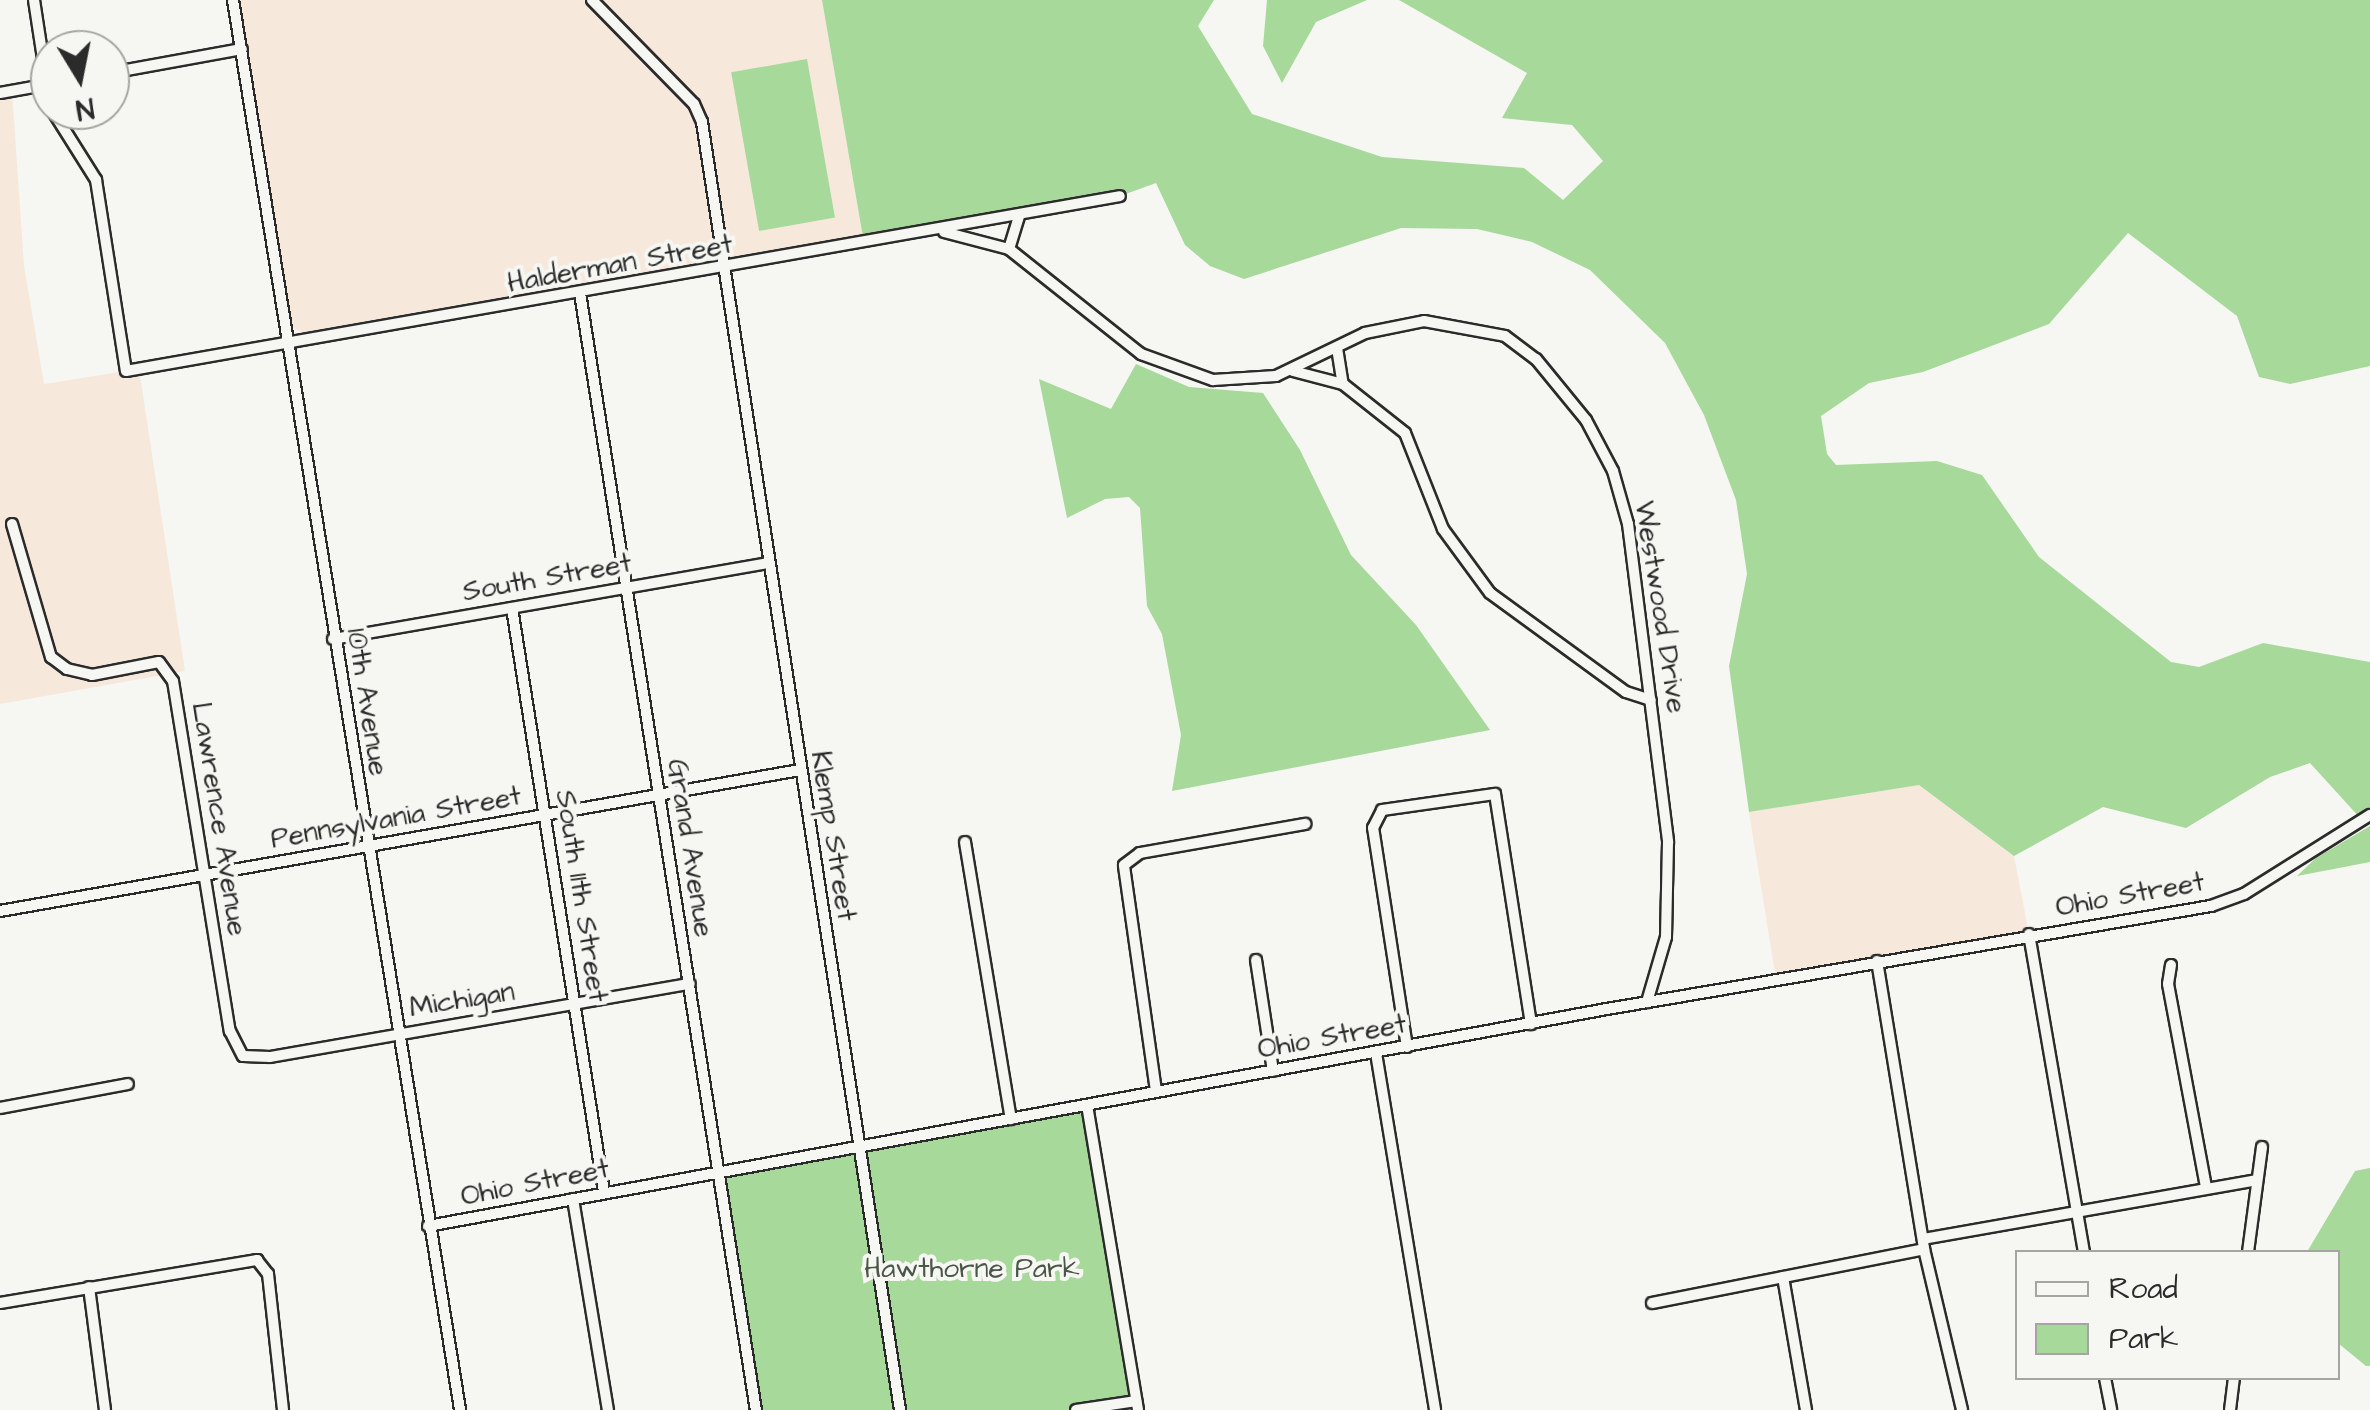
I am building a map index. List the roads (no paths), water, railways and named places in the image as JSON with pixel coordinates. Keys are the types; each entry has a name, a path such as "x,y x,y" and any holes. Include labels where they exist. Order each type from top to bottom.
{"street":[{"path":"34,0 39,30"},
{"name":"10th Avenue","path":"233,0 460,1410"},
{"path":"592,0 694,104 726,268"},
{"path":"130,69 242,49"},
{"path":"0,94 30,88"},
{"name":"Halderman Street","path":"65,130 96,180 126,371 944,232 1120,196"},
{"path":"1009,249 1019,216"},
{"name":"Westwood Drive","path":"944,232 1009,249 1142,354 1176,371 1255,381 1292,371 1390,325 1424,321 1505,336 1536,359 1586,420 1614,471 1628,524 1651,700 1669,898 1647,1002"},
{"name":"Klemp Street","path":"726,268 900,1410"},
{"name":"Grand Avenue","path":"580,293 756,1410"},
{"path":"1336,348 1343,384"},
{"path":"1292,371 1343,384 1405,434 1443,528 1490,593 1626,692 1651,700"},
{"name":"Lawrence Avenue","path":"12,524 51,656 67,670 92,675 158,662 173,680 230,1031 243,1056"},
{"name":"South Street","path":"334,638 768,563"},
{"name":"South 11th Street","path":"512,608 604,1192"},
{"name":"Pennsylvania Street","path":"0,911 800,770"},
{"path":"1407,1047 1374,828 1382,810 1495,794 1531,1024"},
{"name":"Ohio Street","path":"428,1226 1647,1002 2211,906 2244,894 2370,815"},
{"path":"1156,1091 1122,869 1140,854 1305,824"},
{"path":"965,842 1011,1119"},
{"path":"2029,934 2084,1250"},
{"path":"1256,960 1273,1071"},
{"path":"1877,961 1924,1244 1962,1410"},
{"path":"2171,965 2168,984 2206,1188"},
{"name":"Michigan","path":"243,1056 270,1057 690,984"},
{"path":"1376,1053 1435,1410"},
{"path":"0,1108 128,1084"},
{"path":"1076,1410 1137,1405 1088,1105"},
{"path":"2248,1250 2262,1147"},
{"path":"1652,1303 2078,1211 2257,1180"},
{"path":"573,1199 608,1410"},
{"path":"0,1303 258,1260 268,1274 283,1410"},
{"path":"1783,1277 1806,1410"},
{"path":"89,1287 106,1410"},
{"path":"2106,1380 2111,1410"},
{"path":"2230,1410 2234,1380"}],"park label":[{"name":"Hawthorne Park","path":"972,1269"}]}
